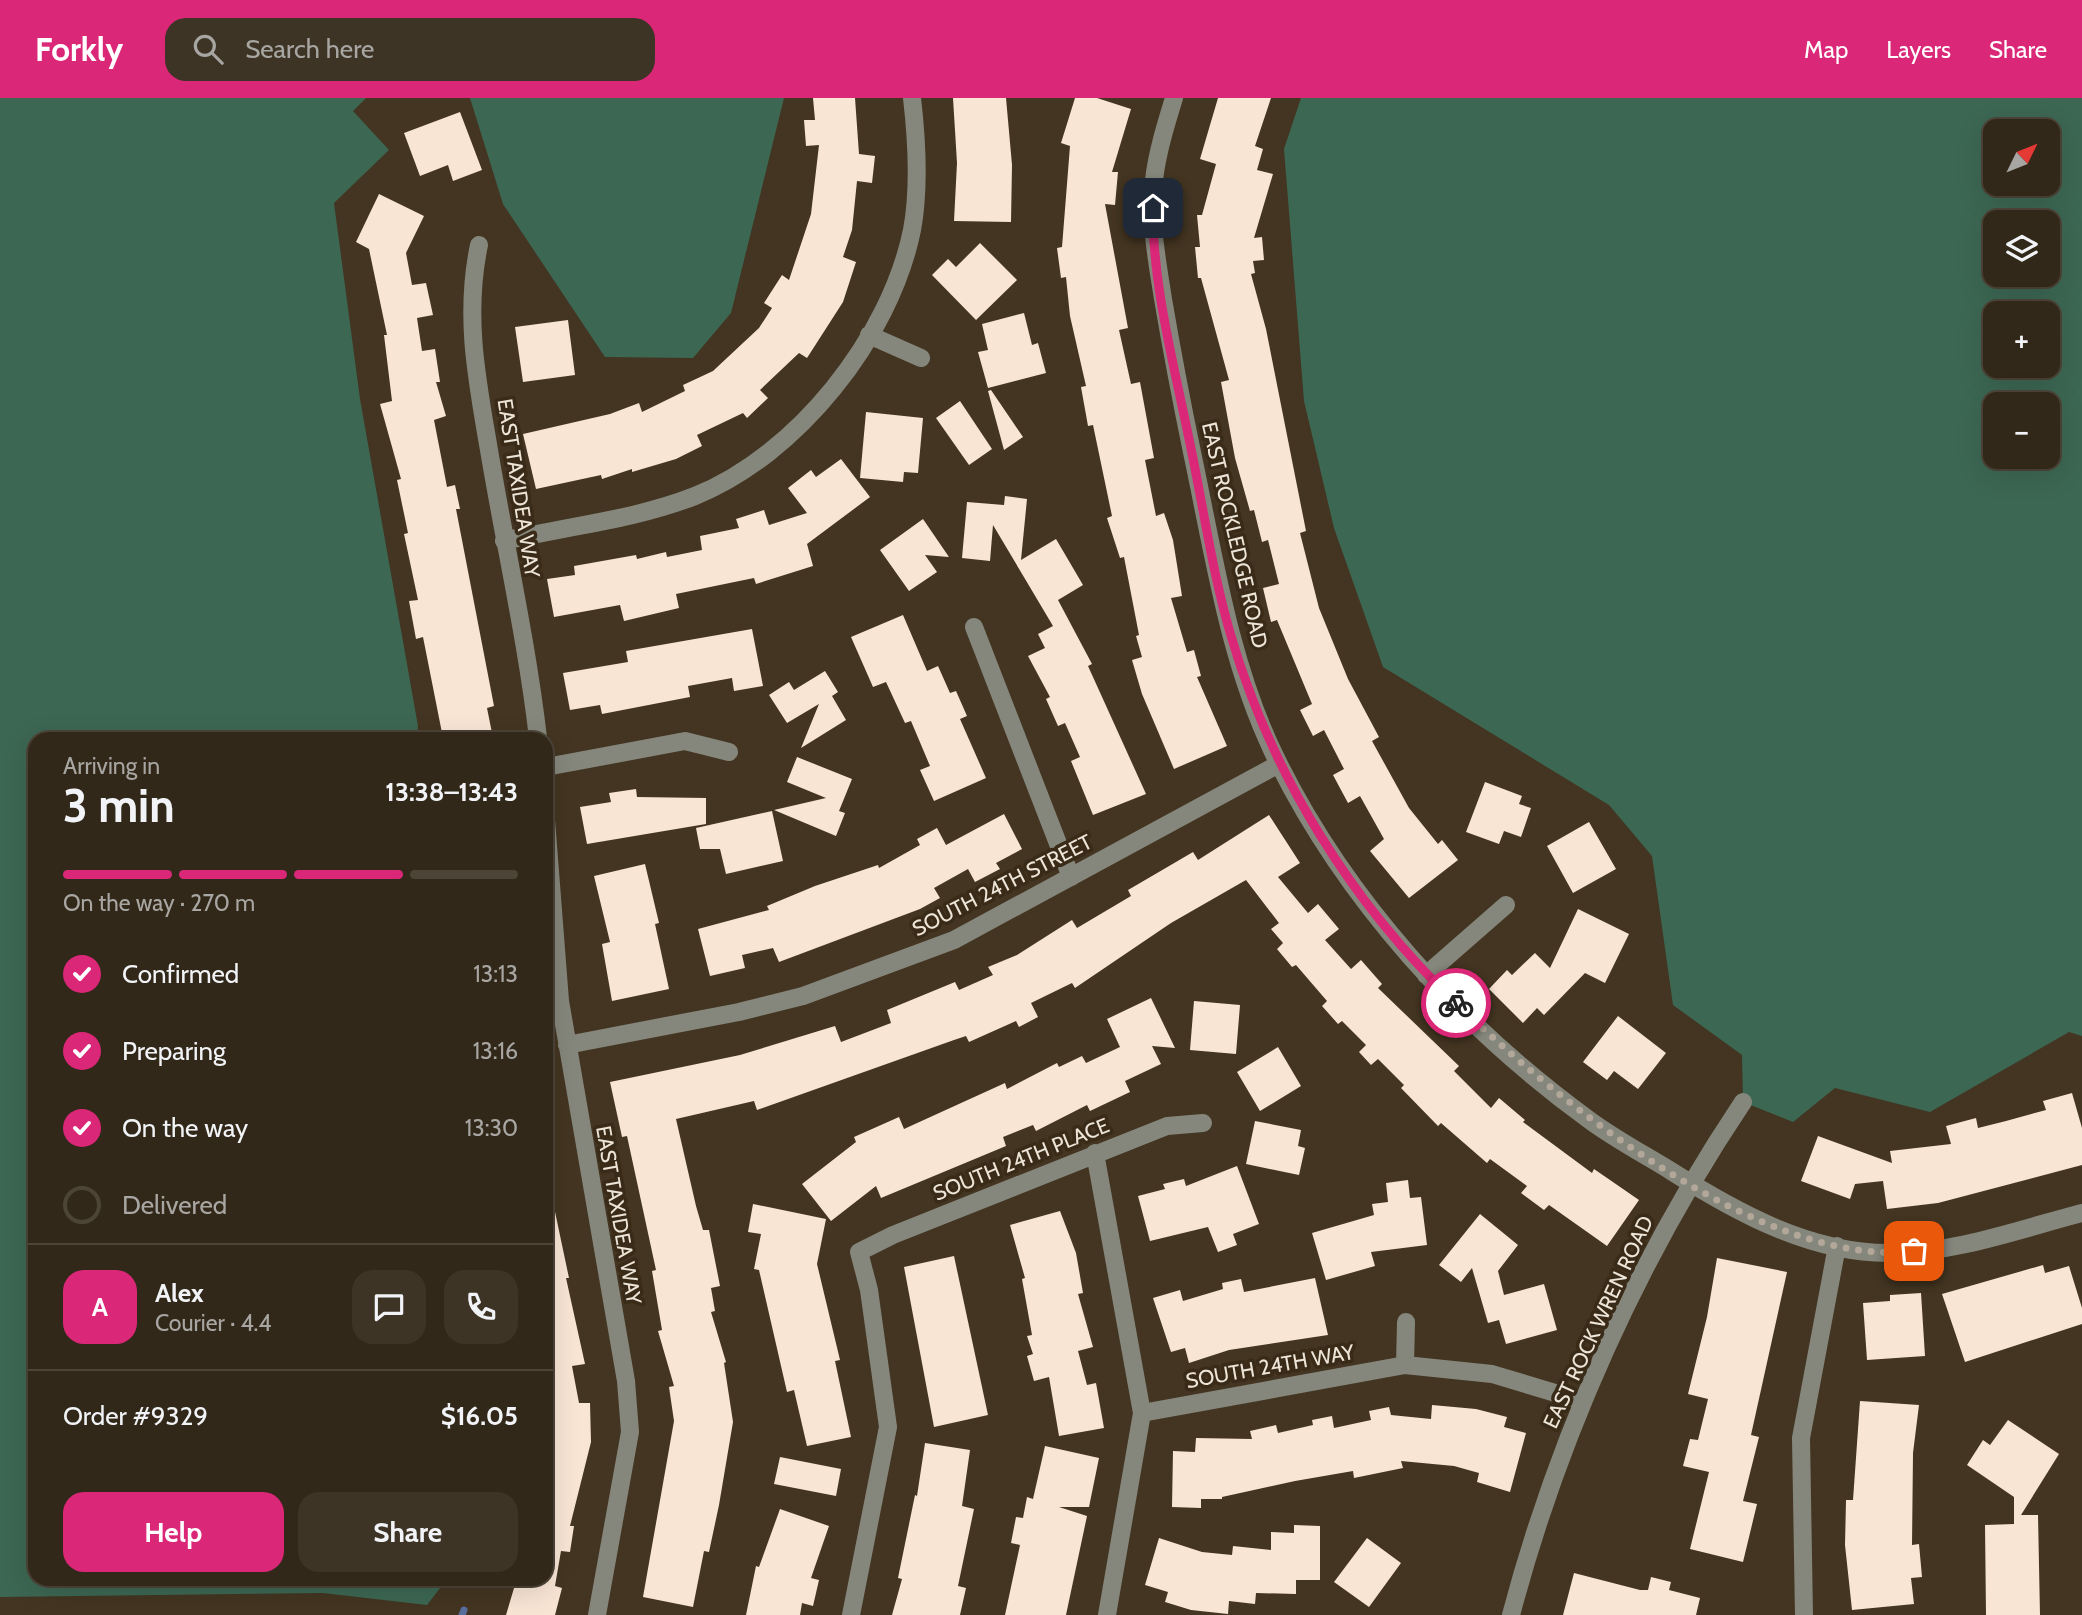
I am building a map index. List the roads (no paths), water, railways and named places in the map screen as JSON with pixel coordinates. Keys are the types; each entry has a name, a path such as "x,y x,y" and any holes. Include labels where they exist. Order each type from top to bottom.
{"street":[{"path":"504,541 656,510 698,495 735,474 787,437 821,406 854,363 890,296 912,231 918,163 912,98"},
{"name":"EAST ROCKLEDGE ROAD","path":"1174,98 1153,181 1153,235 1174,367 1231,635 1279,764 1333,857 1426,975 1498,1044 1592,1122 1690,1183"},
{"name":"EAST TAXIDEA WAY","path":"479,245 471,284 471,318 482,408 537,732"},
{"path":"869,335 921,358"},
{"path":"974,627 1071,877"},
{"path":"553,766 685,741 729,752"},
{"name":"SOUTH 24TH STREET","path":"567,1045 803,996 954,940 1279,764"},
{"name":"EAST TAXIDEA WAY","path":"553,895 567,1045 626,1381 630,1432 597,1615"},
{"path":"1426,975 1506,905"},
{"name":"EAST ROCK WREN ROAD","path":"1511,1615 1529,1545 1582,1401 1690,1183 1743,1102"},
{"name":"SOUTH 24TH PLACE","path":"851,1615 888,1427 869,1290 859,1252 893,1235 1167,1126 1203,1123"},
{"path":"1095,1153 1142,1413 1107,1615"},
{"path":"1690,1183 1728,1207 1785,1232 1837,1246 1890,1254 1962,1244 2082,1213"},
{"path":"1804,1615 1801,1438 1837,1246"},
{"path":"1405,1365 1406,1322"},
{"name":"SOUTH 24TH WAY","path":"1142,1413 1405,1365 1492,1374 1582,1401"}],"waterway":[{"path":"462,1615 464,1610"}]}
